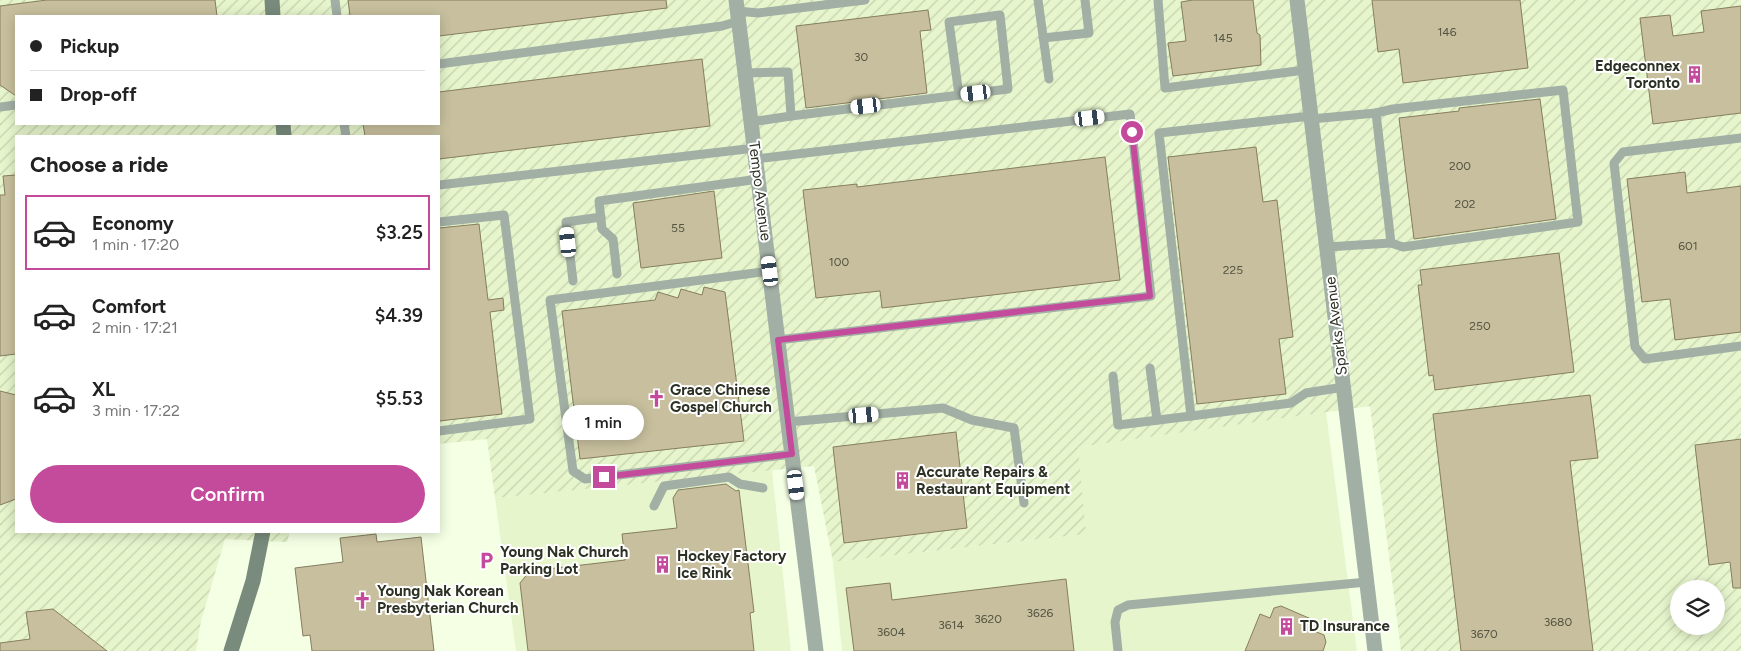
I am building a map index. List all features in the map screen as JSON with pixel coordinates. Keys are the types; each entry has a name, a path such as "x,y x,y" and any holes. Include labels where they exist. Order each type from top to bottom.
{"street":[{"path":"272,0 273,15"},
{"name":"Sparks Avenue","path":"1297,0 1376,651"},
{"name":"Tempo Avenue","path":"738,11 816,651"},
{"path":"231,651 253,581 263,533"}],"lane":[{"path":"335,0 337,15"},
{"path":"440,64 722,26 738,11 758,13 865,0"},
{"path":"1038,0 1049,80"},
{"path":"1043,38 1088,33 1085,0"},
{"path":"1158,0 1165,88 1305,70"},
{"path":"751,122 1008,89 1000,15 949,22 959,95"},
{"path":"745,73 788,72 790,116"},
{"path":"1191,416 1159,133 1376,113 1393,109 1564,90 1578,222 1403,247 1391,242 1326,247"},
{"path":"0,107 15,105"},
{"path":"1376,113 1391,242"},
{"path":"440,185 1130,114 1150,296 778,340"},
{"path":"1741,138 1623,152 1614,163 1635,347 1645,359 1741,346"},
{"path":"617,274 613,239 602,229 599,201 759,179"},
{"path":"440,222 504,215 530,419 440,431"},
{"path":"573,281 566,222 600,217"},
{"path":"770,271 550,300 573,471 585,479 792,454"},
{"path":"1150,368 1157,420"},
{"path":"1113,376 1118,425 1291,403 1306,393 1344,387"},
{"path":"788,422 944,408 972,420 1014,428 1024,503"},
{"path":"654,506 664,486 729,477 740,484 764,488"},
{"path":"1118,651 1115,622 1118,610 1128,605 1367,582"}],"shaded area":[{"path":"0,0 1741,0 1741,651 1401,651 1370,406 1078,447 1086,534 833,562 814,466 495,498 487,439 440,444 440,135 15,135 15,533 289,533 287,542 225,539 201,621 196,651 0,651"},
{"path":"1326,412 1357,651 842,651 833,562 1085,534 1078,447"},
{"path":"772,470 791,651 516,651 495,498"}],"building":[{"path":"47,0 215,0 217,15 15,15 15,95 0,85 0,6"},
{"path":"348,0 666,0 667,8 440,36 440,15 350,15"},
{"path":"1193,0 1253,0 1257,33 1260,35 1261,65 1173,76 1168,43 1186,41 1181,2"},
{"path":"1372,0 1520,0 1528,68 1403,83 1399,49 1378,52"},
{"name":"Edgeconnex Toronto","path":"1741,6 1741,113 1653,124 1640,18 1670,15 1673,36 1704,32 1701,11"},
{"path":"928,10 931,30 920,31 927,93 806,108 796,26"},
{"path":"702,59 710,126 440,159 440,135 365,135 363,125 440,125 440,92"},
{"path":"1540,99 1556,219 1414,239 1399,118 1459,111 1459,108"},
{"path":"1256,147 1263,202 1277,200 1293,337 1279,339 1286,394 1197,404 1168,157"},
{"path":"1105,157 1120,280 882,308 880,291 816,298 803,190 857,184 857,187"},
{"path":"1685,172 1687,193 1741,186 1741,332 1675,340 1670,299 1642,302 1627,179"},
{"path":"15,175 15,354 0,356 0,195 5,195 3,176"},
{"path":"714,191 722,258 641,268 633,203"},
{"path":"479,224 488,300 503,298 504,310 490,312 502,414 440,421 440,228"},
{"path":"1559,253 1574,372 1435,390 1433,375 1429,376 1418,285 1422,285 1420,270"},
{"name":"Grace Chinese Gospel Church","path":"704,287 725,292 744,441 580,459 562,311 655,300 658,292 678,298 681,289 702,295"},
{"path":"0,391 15,395 15,499 0,505"},
{"path":"1590,395 1598,458 1570,461 1593,651 1461,651 1433,414"},
{"name":"Accurate Repairs & Restaurant Equipment","path":"956,432 967,528 844,543 833,447"},
{"path":"1741,439 1741,588 1733,588 1730,562 1709,565 1695,445"},
{"name":"Hockey Factory Ice Rink","path":"726,484 736,491 739,490 754,612 750,613 754,651 528,651 520,583 530,571 625,560 622,534 677,528 673,498 678,490"},
{"name":"Young Nak Korean Presbyterian Church","path":"376,534 377,542 421,537 434,651 312,651 310,635 303,636 295,568 343,562 340,538"},
{"path":"1066,579 1074,651 854,651 846,588 890,583 892,600"},
{"name":"TD Insurance","path":"1281,606 1318,622 1314,631 1324,635 1326,642 1323,651 1245,651 1260,614 1270,618 1274,608"},
{"path":"53,609 107,651 0,651 0,643 30,639 26,612"}],"place":[{"name":"Edgeconnex Toronto","path":"1694,75"},
{"name":"Grace Chinese Gospel Church","path":"656,399"},
{"name":"Accurate Repairs & Restaurant Equipment","path":"902,481"},
{"name":"Young Nak Church Parking Lot","path":"486,561"},
{"name":"Hockey Factory Ice Rink","path":"663,565"},
{"name":"Young Nak Korean Presbyterian Church","path":"363,600"},
{"name":"TD Insurance","path":"1286,626"}],"route":[{"path":"604,477 792,454 778,340 1150,296 1132,132"}]}
